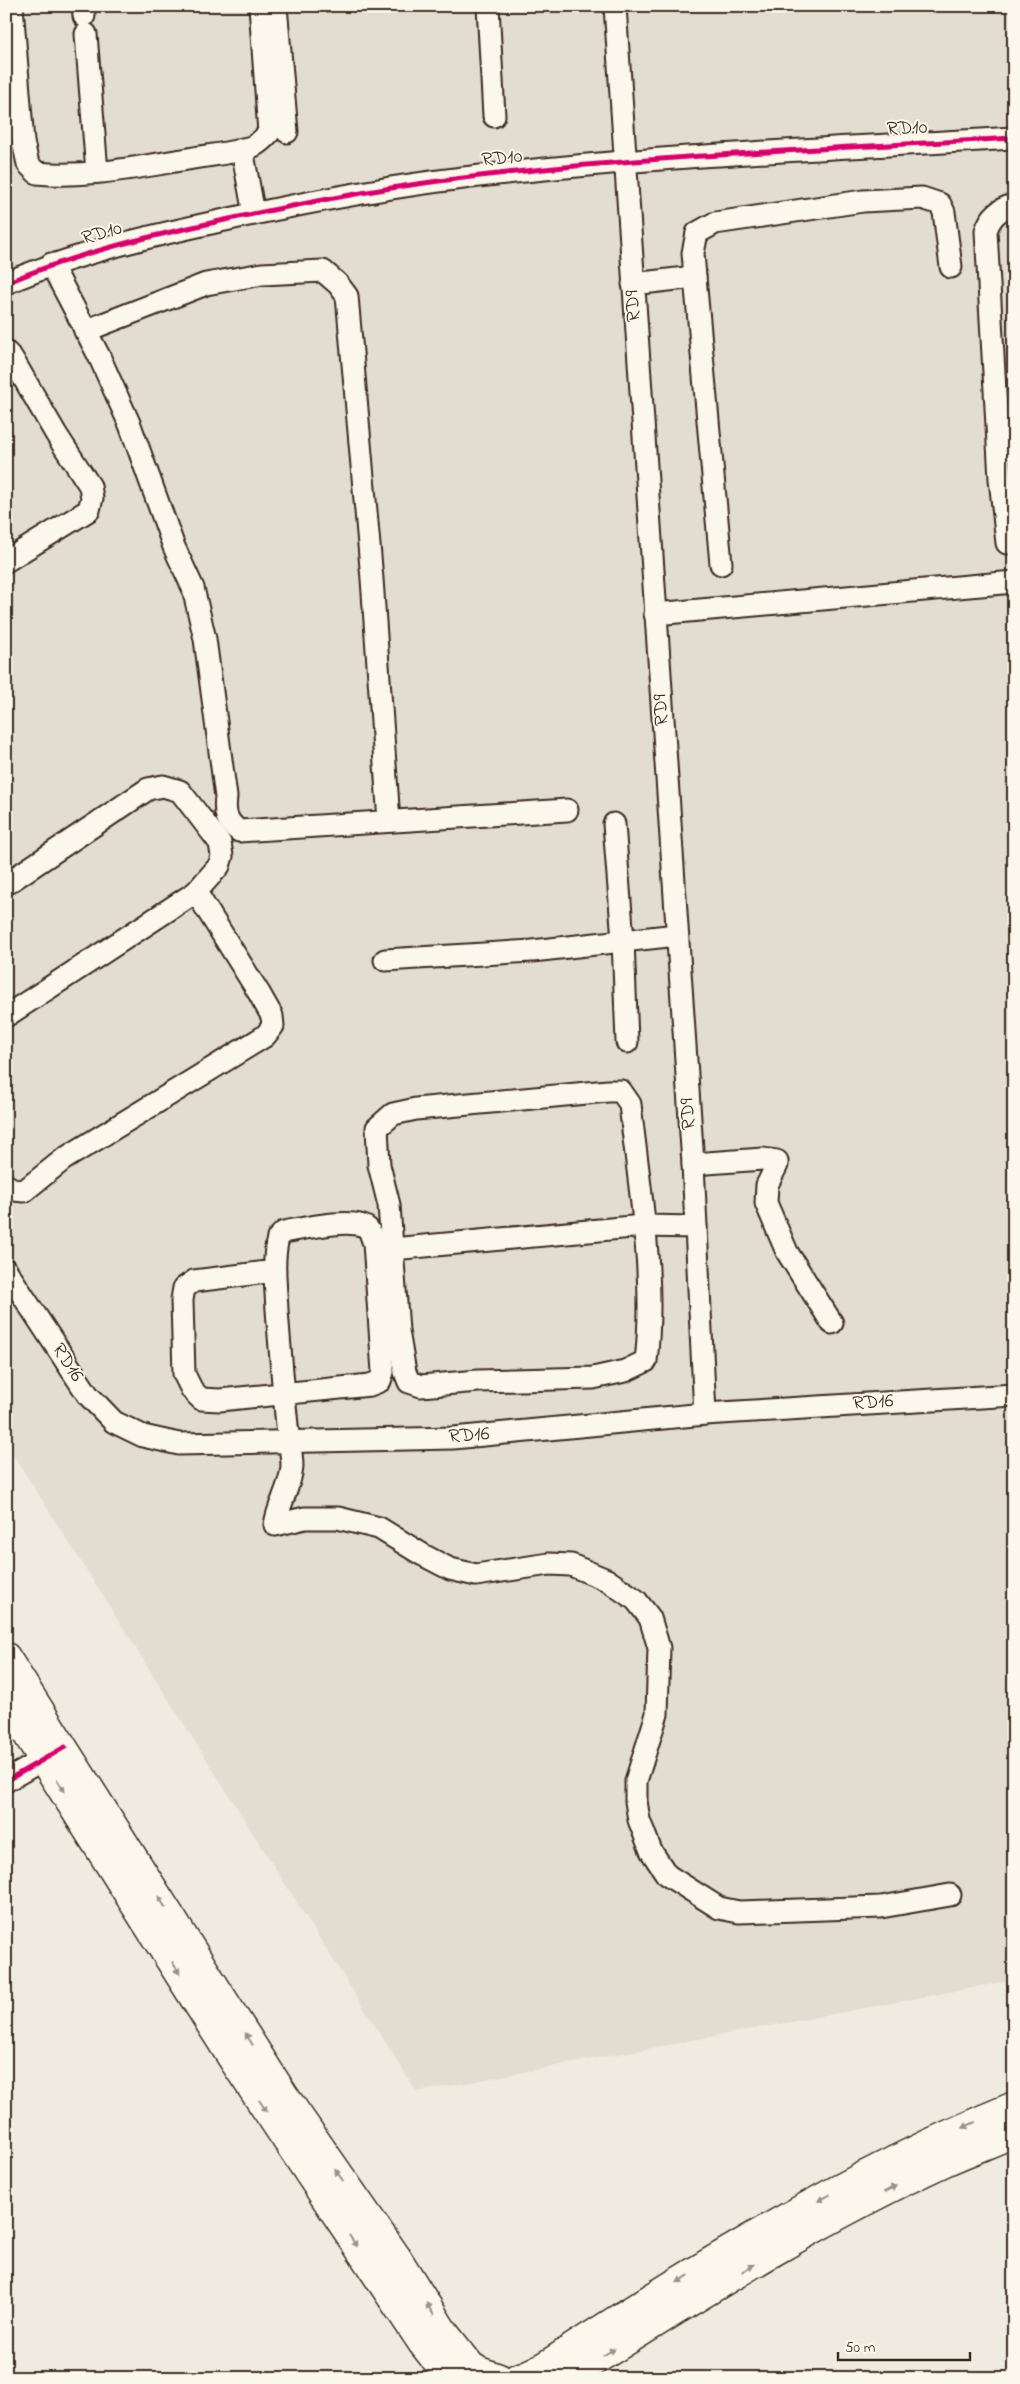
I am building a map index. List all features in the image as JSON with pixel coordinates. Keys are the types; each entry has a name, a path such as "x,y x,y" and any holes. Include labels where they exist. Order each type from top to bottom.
{"main road":[{"path":"6,1657 54,1753 235,2063 422,2343 434,2358 455,2377"},
{"path":"6,1701 54,1753 284,2095 396,2256 451,2342 471,2366 499,2378"},
{"path":"517,2378 546,2365 644,2302 779,2221 909,2153 1014,2106"},
{"path":"568,2378 683,2306 838,2215 948,2160 1014,2134"}],"street":[{"path":"12,6 23,142 28,164 37,173 63,176 134,168 242,149 253,146 269,133 260,6"},
{"path":"276,6 287,132"},
{"path":"488,6 494,116"},
{"name":"RD9","path":"615,6 692,1164 705,1414"},
{"path":"85,19 97,172"},
{"name":"RD10","path":"6,283 51,264 132,240 325,199 454,179 625,161 1014,138"},
{"path":"242,149 254,214"},
{"path":"721,564 693,263 697,233 707,226 822,206 922,198 940,204 944,212 951,267"},
{"path":"1007,543 1000,479 986,231 997,212 1005,207 1014,205"},
{"path":"51,264 99,356 130,425 174,547 193,588 205,639 226,797 224,812 229,824 239,831 567,810"},
{"path":"85,331 206,284 262,274 323,271 338,284 346,296 372,579 389,821"},
{"path":"633,284 695,277"},
{"path":"6,352 12,358 56,434 90,486 92,498 90,510 6,561"},
{"path":"655,614 1014,582"},
{"path":"6,884 148,789 163,786 180,791 220,843 222,856 219,866 196,892 6,1016"},
{"path":"614,824 623,940 627,1042"},
{"path":"6,1185 14,1190 24,1191 64,1159 265,1036 273,1026 272,1016 259,993 196,892"},
{"path":"385,960 532,951 677,935"},
{"path":"608,1091 621,1091 630,1104 649,1287 649,1332 646,1361 625,1371 593,1378 478,1381 421,1386 409,1382 405,1372 398,1332 392,1249 389,1205 380,1164 377,1128 393,1114 416,1109 608,1091"},
{"path":"692,1164 763,1159 777,1161 777,1165 767,1185 766,1203 787,1252 832,1323"},
{"path":"275,1271 194,1281 184,1288 182,1300 184,1374 192,1390 201,1399 220,1400 284,1392 370,1385 380,1381 383,1372 383,1357 374,1243 368,1228 360,1223 342,1223 284,1232 278,1238 275,1271 284,1392 292,1465 290,1482 278,1509 275,1525 305,1518 338,1518 379,1528 450,1569 476,1575 549,1564 570,1565 607,1580 636,1600 650,1618 659,1648 657,1714 636,1781 639,1820 651,1852 667,1874 719,1908 739,1912 881,1907 950,1895"},
{"path":"392,1249 643,1226 696,1227"},
{"name":"RD16","path":"6,1270 88,1395 114,1422 143,1436 179,1444 452,1438 705,1414 888,1401 1014,1395"},
{"path":"6,1781 54,1753"},
{"path":"451,2342 455,2377"}],"shaded area":[{"path":"6,6 1014,6 1014,1980 417,2092 6,1443"}],"cycle path":[{"path":"6,283 67,260 128,242 303,204 404,186 595,164 1014,138"},
{"path":"6,1781 65,1747"}]}
